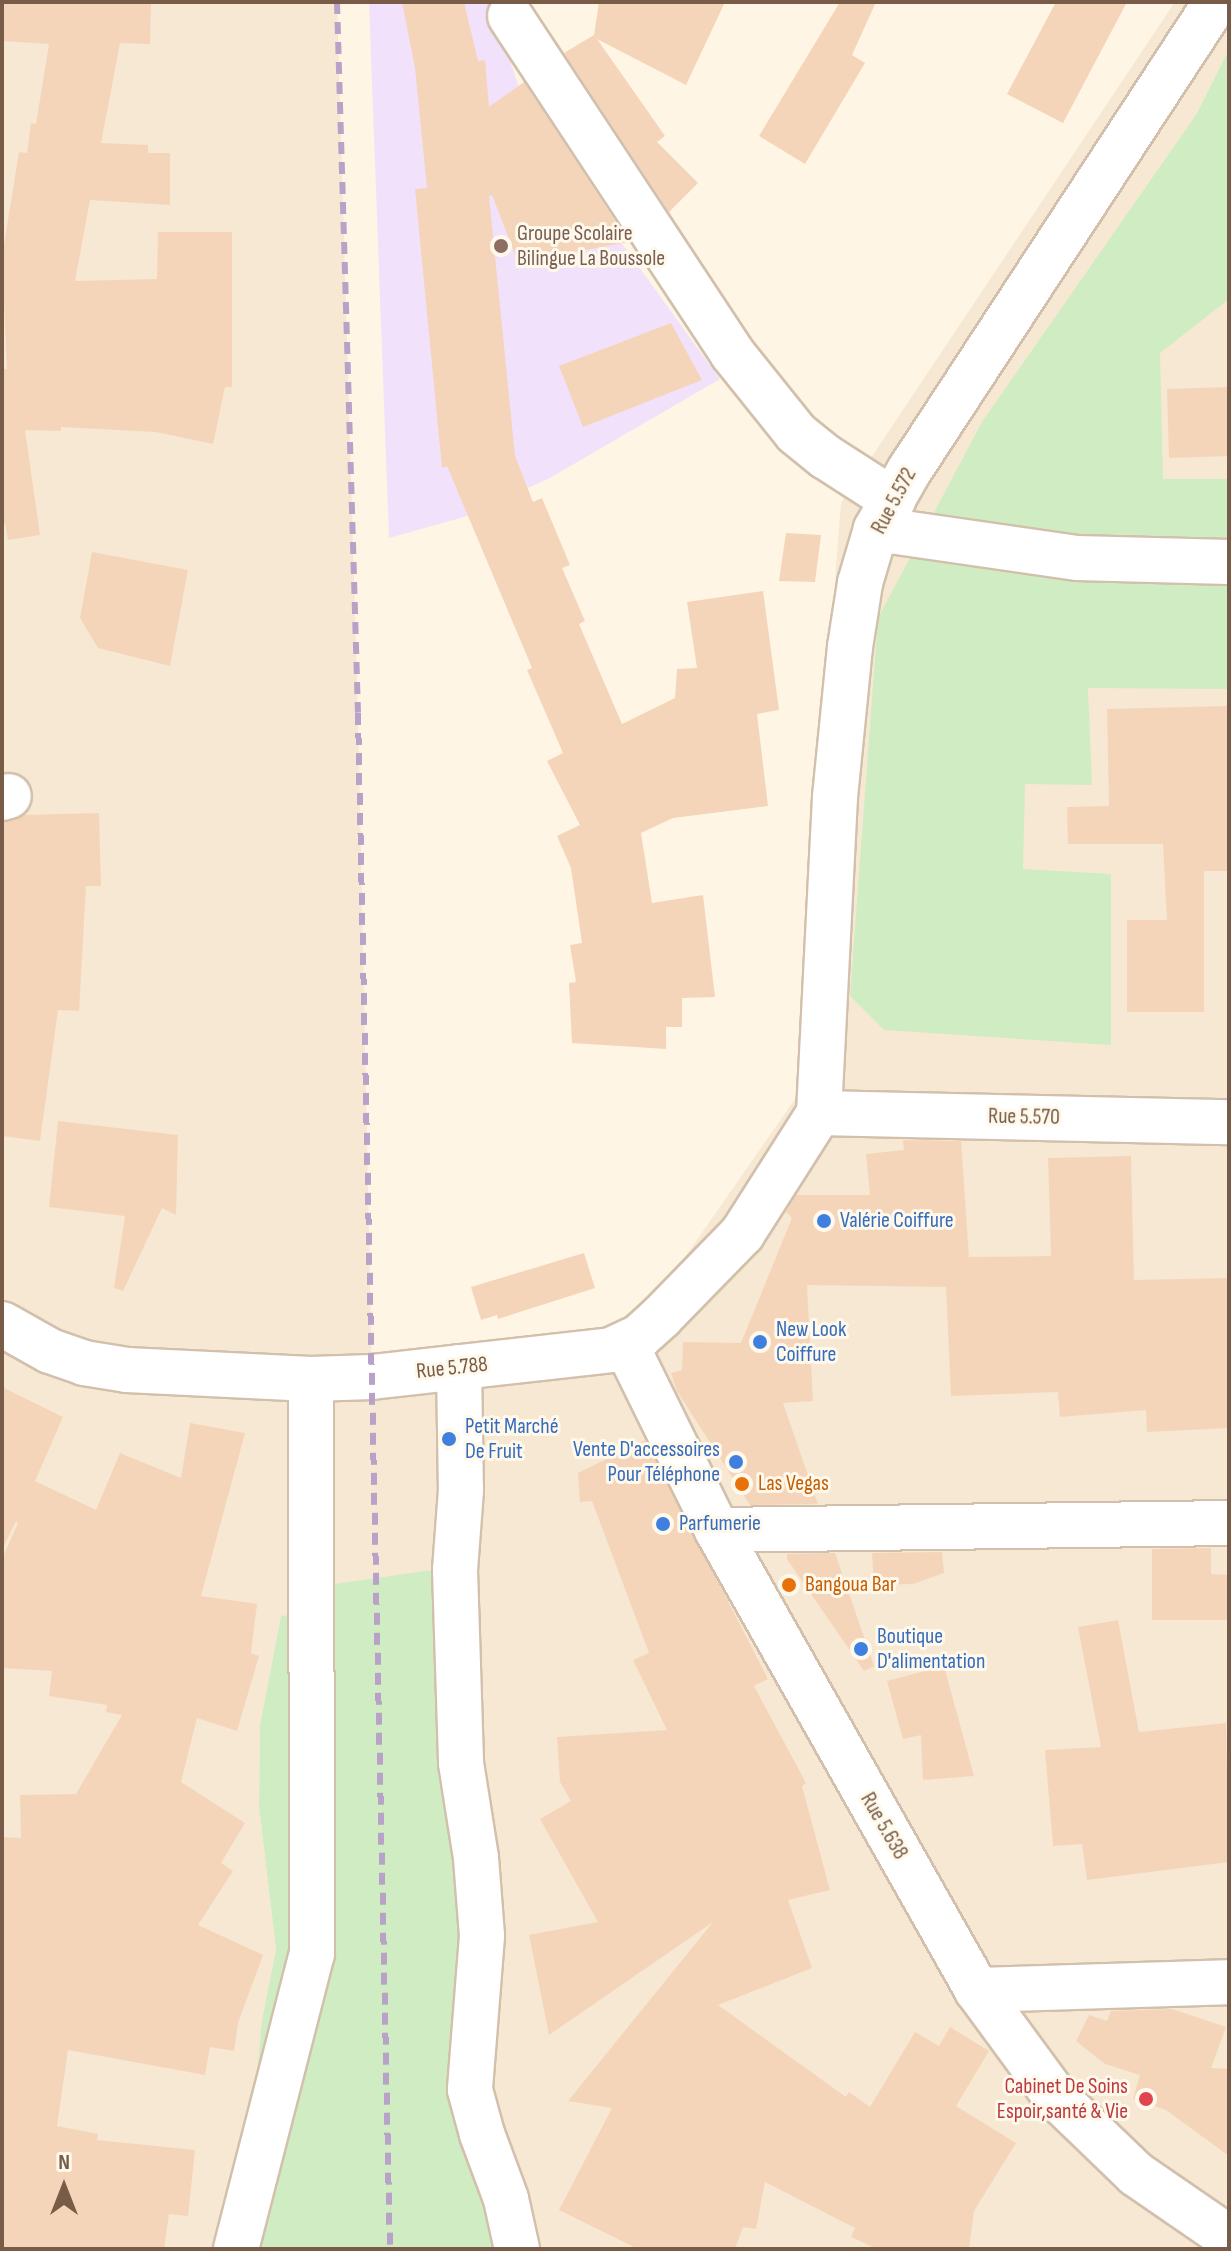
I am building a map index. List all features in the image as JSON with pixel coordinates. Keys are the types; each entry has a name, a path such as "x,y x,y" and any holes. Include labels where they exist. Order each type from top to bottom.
{"street":[{"name":"Rue 5.572","path":"814,1122 841,737 860,583 884,515 1216,2"},
{"path":"510,16 732,353 796,433 826,457 884,515 1077,558 1229,562"},
{"path":"626,1345 661,1317 742,1234 814,1122"},
{"name":"Rue 5.570","path":"814,1122 1229,1122"},
{"name":"Rue 5.788","path":"2,1324 50,1351 84,1363 127,1370 311,1379 459,1367 626,1345"},
{"name":"Rue 5.638","path":"626,1345 717,1530 977,1990 1054,2095 1136,2174 1229,2238"},
{"path":"459,1367 461,1490 455,1570 461,1763 476,1858 482,1936 470,2090 482,2134 506,2199 517,2249"},
{"path":"236,2249 312,1954 311,1379"},
{"path":"717,1530 1229,1523"},
{"path":"977,1990 1229,1982"}],"shaded area":[{"path":"2,2 337,2 358,713 372,1376 631,1335 795,1099 841,503 1175,2 1229,2 1229,49 1196,115 1223,200 1229,205 1229,2249 501,2249 328,1608 281,1616 260,1725 259,1807 276,1949 262,2020 240,2249 2,2249"},
{"name":"Groupe Scolaire Bilingue La Boussole","path":"369,2 490,2 528,114 720,379 548,479 464,517 389,538"}],"green space":[{"path":"1229,49 1229,299 1160,353 1163,479 1229,479 1229,689 1088,688 1092,785 1025,784 1023,869 1111,874 1111,1045 884,1030 850,996 878,618 982,422 1196,115"},
{"path":"439,1569 501,2249 240,2249 262,2020 276,1949 259,1807 260,1725 281,1616 328,1608 328,1585"}],"building":[{"path":"2,2 151,2 150,44 120,43 101,143 148,145 148,153 170,153 170,205 90,200 75,281 157,279 158,232 232,232 232,387 225,387 213,444 156,432 61,427 61,431 25,430 40,535 8,540 5,524 2,524 2,369 7,369 2,257 19,152 27,153 31,123 36,124 49,44 2,41"},
{"path":"402,2 464,2 478,61 485,60 489,107 524,82 629,242 518,262 492,195 489,196 515,456 533,502 542,498 570,565 562,568 585,621 579,624 622,724 675,698 677,669 697,668 687,602 763,591 779,710 757,714 768,806 673,818 641,833 652,903 703,895 715,997 682,998 682,1027 666,1027 666,1049 572,1043 569,983 576,982 570,945 582,943 571,868 557,836 580,825 547,761 563,753 527,670 532,668 447,466 442,468 415,189 427,188 415,68"},
{"path":"599,2 725,2 686,85 597,39 665,136 657,142 698,183 669,212 564,53 594,35"},
{"path":"840,2 876,2 852,55 865,63 805,164 759,136"},
{"path":"1056,2 1127,2 1063,123 1007,94"},
{"path":"671,323 702,380 583,427 559,366"},
{"path":"1229,387 1229,456 1169,458 1167,389"},
{"path":"786,533 821,535 815,582 779,581"},
{"path":"92,552 188,570 170,666 98,648 80,618"},
{"path":"1227,706 1229,871 1204,871 1204,1012 1127,1012 1127,920 1167,920 1163,844 1068,844 1067,807 1109,806 1107,709"},
{"path":"99,813 101,886 86,886 79,1011 58,1010 40,1141 2,1136 2,822 25,815"},
{"path":"58,1121 178,1135 176,1215 162,1208 123,1291 114,1288 125,1216 49,1207"},
{"path":"903,1140 961,1141 969,1257 1051,1256 1048,1158 1131,1156 1134,1280 1229,1278 1229,1428 1147,1432 1146,1410 1060,1417 1058,1392 951,1396 946,1287 807,1285 813,1401 783,1403 818,1504 750,1505 677,1391 671,1373 682,1370 683,1342 741,1343 792,1218 786,1212 796,1195 870,1195 866,1154 904,1150"},
{"path":"584,1253 595,1288 498,1319 497,1315 481,1320 471,1287"},
{"path":"2,1387 63,1417 35,1481 96,1510 120,1453 181,1478 190,1423 245,1433 201,1596 257,1604 251,1653 259,1656 237,1731 197,1718 181,1782 245,1823 221,1863 233,1871 198,1925 263,1955 238,2023 234,2051 210,2047 205,2075 68,2050 57,2126 98,2134 97,2140 195,2150 188,2216 169,2214 164,2249 2,2249 2,1837 21,1838 20,1795 76,1794 122,1715 106,1712 107,1705 49,1696 52,1671 2,1668 2,1559 18,1523 16,1521 2,1550"},
{"path":"645,1440 768,1679 754,1686 806,1783 802,1786 830,1890 788,1900 812,1968 718,2005 846,2097 849,2092 870,2107 915,2032 939,2046 950,2027 989,2051 956,2106 1016,2143 974,2211 969,2249 877,2249 851,2237 855,2228 765,2182 756,2229 743,2227 735,2249 638,2249 559,2210 612,2108 568,2101 713,1922 549,2035 529,1935 598,1922 540,1819 571,1801 560,1782 557,1737 667,1730 633,1660 649,1653 592,1501 580,1502 578,1473"},
{"path":"1211,1548 1211,1574 1229,1575 1229,1620 1152,1620 1152,1549"},
{"path":"942,1552 944,1573 913,1584 874,1585 872,1553"},
{"path":"835,1553 874,1666 864,1671 787,1559 787,1554"},
{"path":"1118,1620 1139,1732 1226,1723 1229,1862 1087,1880 1082,1844 1053,1846 1045,1750 1101,1747 1078,1627"},
{"path":"944,1666 974,1776 923,1780 921,1735 903,1739 887,1681"},
{"path":"1172,2009 1226,2027 1211,2068 1229,2069 1229,2156 1166,2110 1133,2099 1140,2075 1105,2064 1076,2041 1089,2015 1107,2021 1111,2011"}],"railway":[{"path":"337,2 358,713 390,2249"}],"place":[{"name":"Groupe Scolaire Bilingue La Boussole","path":"501,246"},
{"name":"Valérie Coiffure","path":"824,1221"},
{"name":"New Look Coiffure","path":"760,1342"},
{"name":"Petit Marché De Fruit","path":"449,1439"},
{"name":"Vente D'accessoires Pour Téléphone","path":"736,1462"},
{"name":"Las Vegas","path":"742,1484"},
{"name":"Parfumerie","path":"663,1524"},
{"name":"Bangoua Bar","path":"789,1585"},
{"name":"Boutique D'alimentation","path":"861,1649"},
{"name":"Cabinet De Soins Espoir,santé & Vie","path":"1146,2099"}]}
